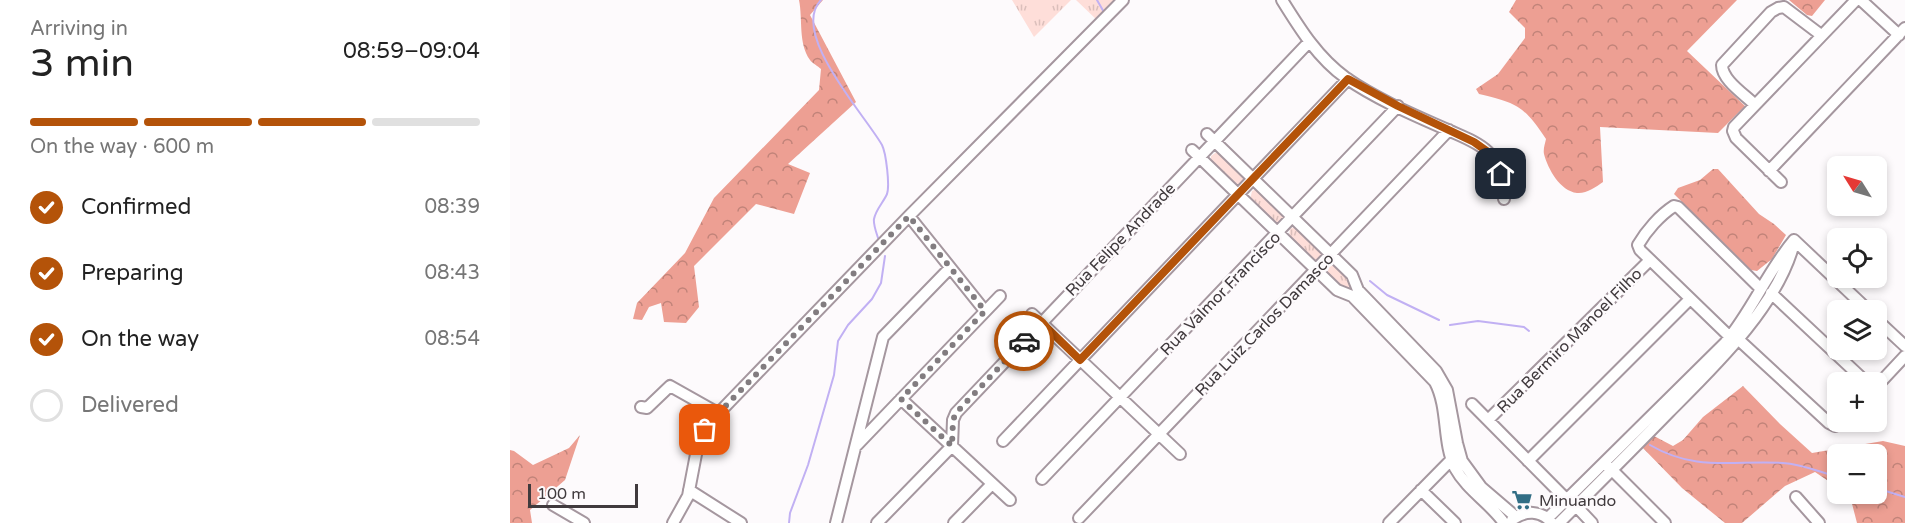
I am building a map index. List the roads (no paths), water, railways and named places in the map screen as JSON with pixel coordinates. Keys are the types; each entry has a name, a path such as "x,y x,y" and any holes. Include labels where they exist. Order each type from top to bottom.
{"street":[{"path":"672,523 682,508 689,490 701,439 718,413 1123,0"},
{"path":"1282,0 1309,42 1348,79 1488,152 1501,174 1505,187 1504,199"},
{"path":"1781,182 1734,135 1736,123 1856,0"},
{"path":"1769,171 1902,31 1861,0"},
{"path":"1754,104 1726,77 1722,71 1722,65 1771,12 1784,8 1821,36"},
{"name":"Rua Felipe Andrade","path":"952,446 953,420 956,413 1211,138 1309,42"},
{"path":"1003,441 1348,79"},
{"name":"Rua Valmor Francisco","path":"1042,480 1398,106"},
{"name":"Rua Luiz Carlos Damasco","path":"1079,518 1449,130"},
{"path":"1211,138 1352,275 1355,293 1435,382 1442,399 1455,456 1466,484 1504,523"},
{"path":"1196,154 1340,292 1355,293"},
{"path":"1827,422 1690,299 1640,250 1638,245 1645,233 1674,206 1681,209 1855,372"},
{"path":"909,216 985,311"},
{"path":"1455,456 1467,468 1480,487 1513,520 1533,513 1553,522 1734,339 1790,257 1794,240 1857,300"},
{"name":"Rua Bermiro Manoel Filho","path":"1488,420 1650,260"},
{"path":"836,523 883,337 950,268"},
{"path":"856,446 1000,296"},
{"path":"1528,461 1690,299"},
{"path":"1032,314 1180,454"},
{"path":"1887,329 1905,346"},
{"path":"1887,375 1905,356"},
{"path":"641,407 647,408 670,386 718,413"},
{"path":"901,399 1010,500"},
{"path":"1472,404 1592,523"},
{"path":"864,410 867,417 877,424"},
{"path":"877,523 952,446"},
{"path":"1389,523 1455,456"},
{"path":"1609,466 1665,523"},
{"path":"954,523 992,484"},
{"path":"689,490 740,523"},
{"path":"1421,490 1455,523"},
{"path":"1796,496 1817,522"},
{"path":"553,505 584,523"}],"waterway":[{"path":"821,0 814,14 815,32 822,52 833,74 882,145 885,155 888,190 874,219 879,241"},
{"path":"1097,0 1105,14"},
{"path":"789,523 790,513 808,465 834,375 838,341 848,325 872,299 881,283 885,256"},
{"path":"1370,281 1387,295 1439,320"},
{"path":"1450,325 1478,321 1524,327 1529,331"},
{"path":"1650,445 1683,459 1699,462 1790,464 1827,474"},
{"path":"1887,491 1905,497"}],"place":[{"name":"Minuando","path":"1522,500"}]}
